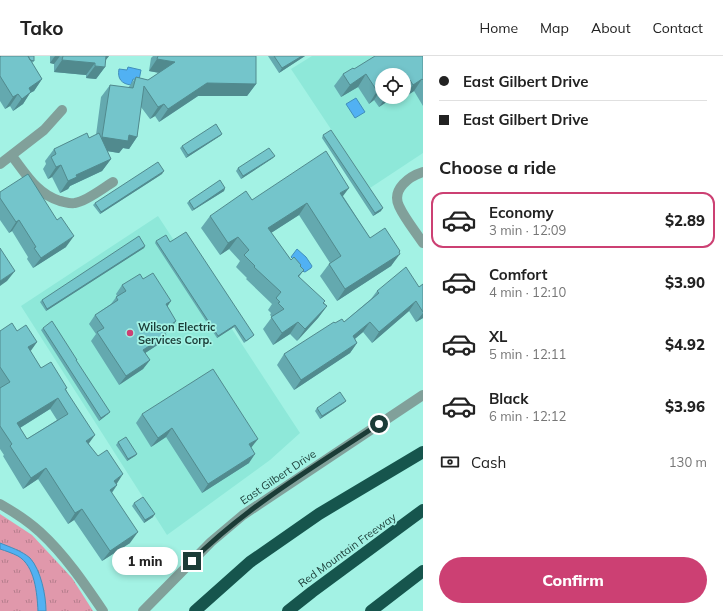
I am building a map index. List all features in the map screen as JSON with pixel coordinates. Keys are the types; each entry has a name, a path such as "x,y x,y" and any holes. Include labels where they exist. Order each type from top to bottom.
{"highway":[{"path":"195,611 250,562 312,518 423,452"},
{"name":"Red Mountain Freeway","path":"288,611 318,587 423,510"},
{"path":"370,611 423,571"}],"street":[{"path":"0,164 44,130 62,110"},
{"path":"12,156 39,190 51,198 63,202 75,203 83,200 113,182"},
{"path":"423,172 415,174 404,183 398,196 399,206 423,244"},
{"name":"East Gilbert Drive","path":"143,611 211,542 244,515 423,395"},
{"path":"0,504 40,532 80,577 103,611"}],"shaded area":[{"path":"312,56 423,56 423,153 370,188 291,69"},
{"path":"158,216 300,433 270,460 167,535 21,306"}],"green space":[{"path":"0,514 32,535 72,578 93,611 0,611"}],"water":[{"path":"128,67 141,70 139,80 133,79 131,85 123,82 119,76 119,69 127,70"},
{"path":"356,98 365,112 355,118 346,104"},
{"path":"297,249 306,257 312,266 305,272 302,271 291,257"},
{"path":"0,543 23,553 34,563 42,583 46,611 38,611 34,580 32,573 24,560 0,549"}],"building":[{"path":"1,56 28,56 42,79 29,88 31,92 22,99 18,94 13,97 0,76"},
{"path":"28,56 34,56 34,61 30,60"},
{"path":"63,56 106,56 105,67 95,66 95,63 62,60"},
{"path":"158,56 256,56 256,84 207,83 168,109 164,104 158,107 144,86 137,137 129,135 128,141 102,137 110,85 133,88 136,77 148,80 175,62 157,59"},
{"path":"274,56 302,56 282,68"},
{"path":"375,56 423,56 423,80 422,79 413,85 411,82 411,68 375,68 375,88 366,74 350,85 343,74 353,68 354,69"},
{"path":"216,124 222,134 188,155 182,146"},
{"path":"331,130 383,208 375,213 323,135"},
{"path":"87,133 89,138 99,133 111,159 76,175 77,177 68,181 61,165 56,167 51,157 56,154 54,149"},
{"path":"269,148 275,156 243,176 238,168"},
{"path":"326,151 349,188 340,193 370,238 385,228 400,251 400,254 345,289 329,264 341,256 307,203 268,228 291,260 294,257 301,265 300,266 304,270 298,276 325,301 323,303 327,306 305,329 298,322 282,333 271,317 284,309 278,303 280,302 276,298 281,292 254,267 255,266 244,255 249,250 238,237 228,243 210,216 246,191 252,200"},
{"path":"158,162 164,171 101,212 95,203"},
{"path":"28,174 57,220 61,217 74,236 41,258 19,220 16,222 0,198 0,192"},
{"path":"220,180 225,188 194,209 189,201"},
{"path":"186,232 254,335 246,341 235,325 218,336 156,241 166,235 170,242"},
{"path":"139,236 145,246 47,309 42,300"},
{"path":"0,248 15,271 0,281"},
{"path":"406,267 419,287 423,284 423,312 416,301 379,332 370,322 353,336 357,343 301,380 284,354 334,322 335,323 342,319 344,322 379,293 377,291"},
{"name":"Wilson Electric Services Corp.","path":"153,273 171,301 166,304 176,321 163,330 166,335 143,350 150,360 126,376 97,332 104,328 95,315 118,300 116,297 126,291 122,285 140,274 143,279"},
{"path":"52,321 110,412 101,418 43,328"},
{"path":"12,323 17,331 26,325 37,342 28,347 41,368 51,362 67,388 65,389 95,435 86,441 98,456 107,450 123,474 114,481 117,485 110,490 138,532 110,551 82,509 75,513 46,468 31,478 10,446 12,444 0,426 0,388 10,382 0,367 0,331","holes":["58,398 68,414 27,439 17,423"]},
{"path":"213,369 258,439 249,444 255,454 208,484 172,428 158,438 142,414"},
{"path":"340,392 346,401 322,416 317,408"},
{"path":"126,437 137,454 128,459 118,442"},
{"path":"143,497 155,514 145,520 134,503"}],"place":[{"name":"Wilson Electric Services Corp.","path":"130,333"}],"route":[{"path":"192,561 211,542 272,494 379,424"}]}
